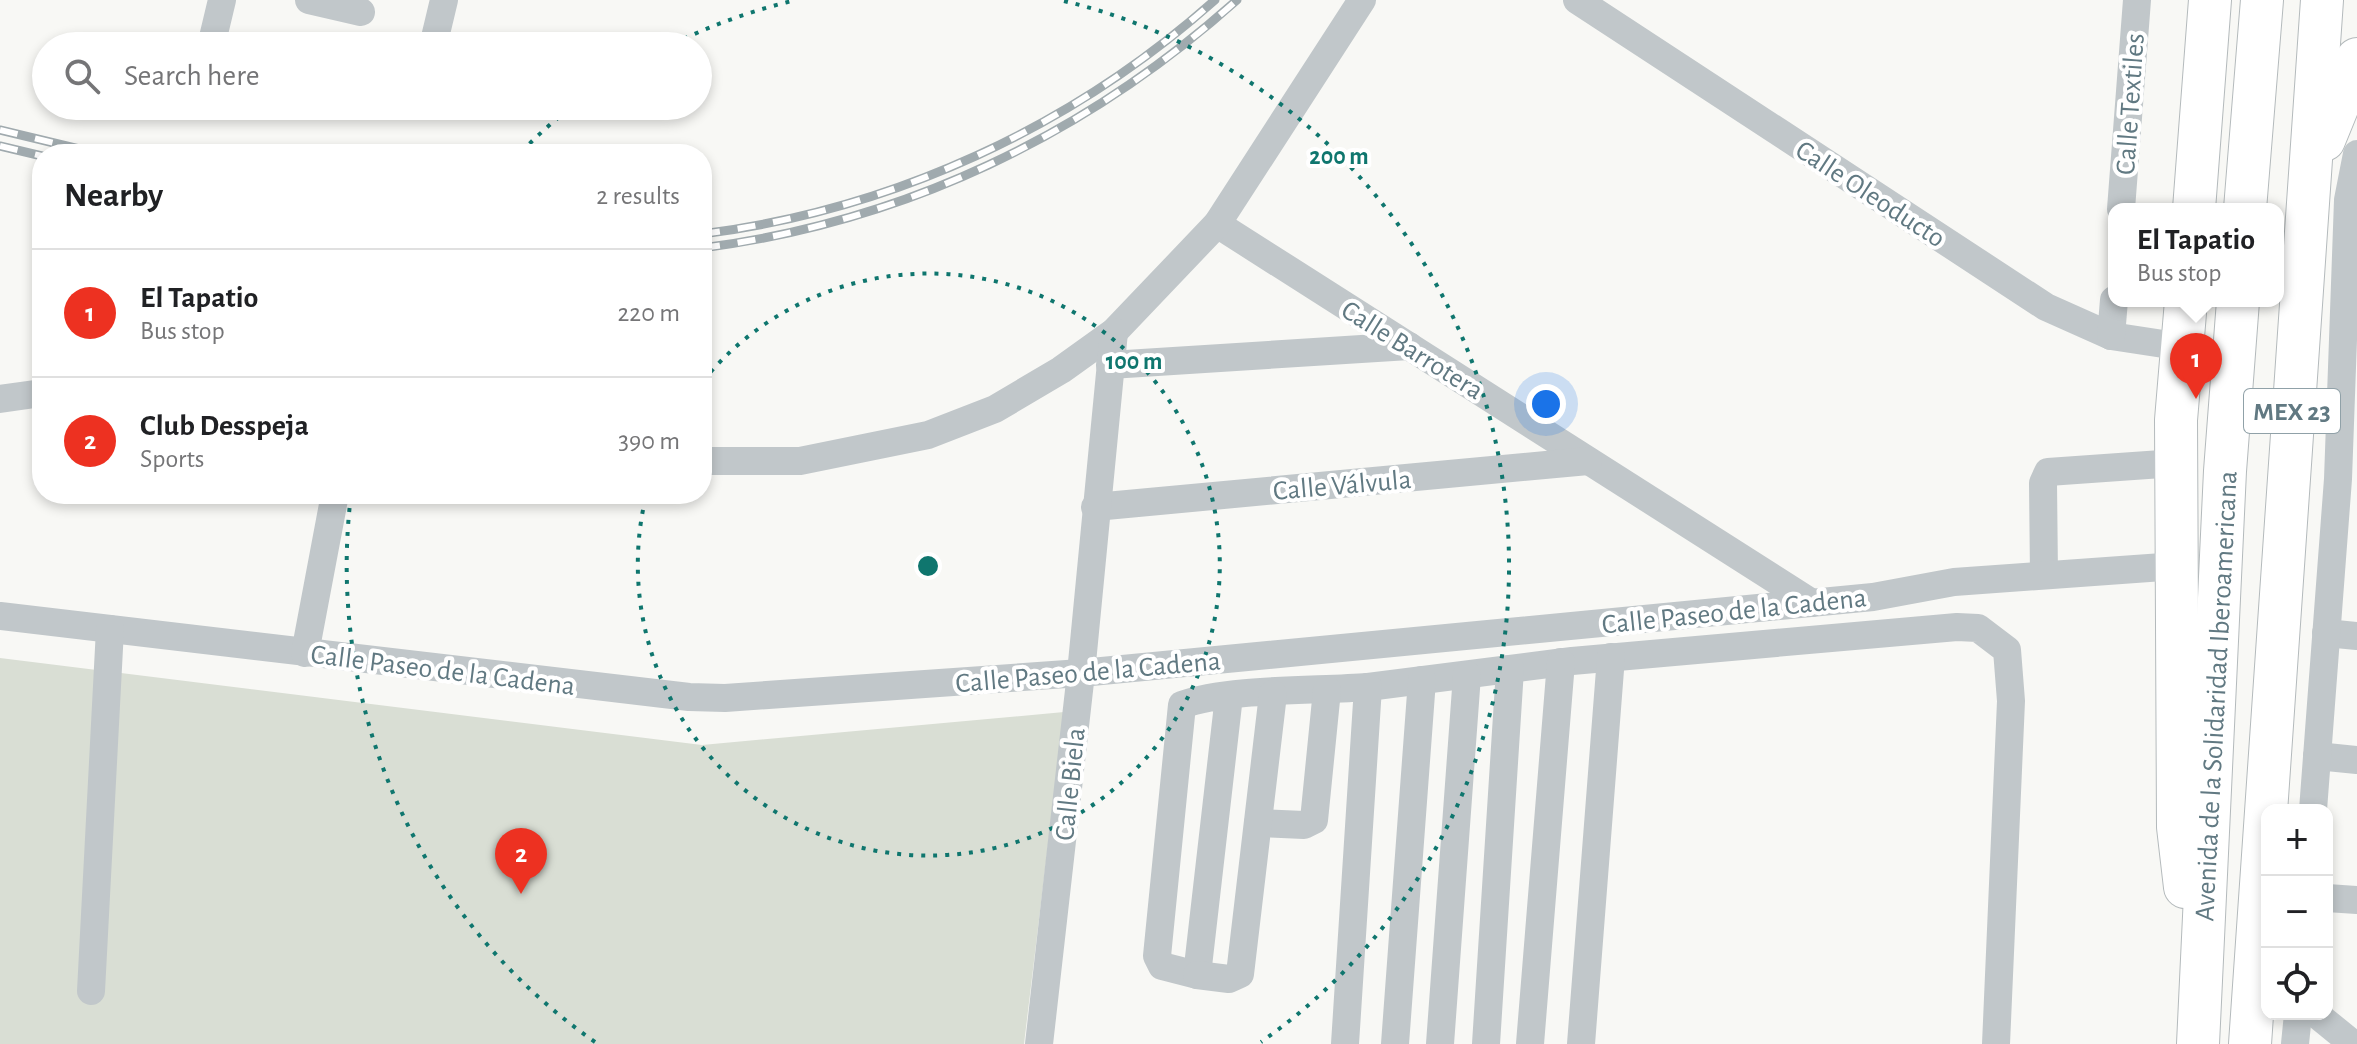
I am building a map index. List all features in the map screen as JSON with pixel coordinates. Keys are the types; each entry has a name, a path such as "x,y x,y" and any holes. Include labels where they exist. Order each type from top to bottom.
{"highway":[{"path":"2196,203 2210,0"},
{"name":"Avenida de la Solidaridad Iberoamericana","path":"2284,292 2288,191 2322,0"},
{"path":"2198,203 2223,116 2272,3"},
{"path":"2272,3 2288,191"},
{"path":"2246,203 2272,3"},
{"path":"2288,191 2357,59"},
{"path":"2186,307 2176,463 2178,827 2199,1028"},
{"name":"Avenida de la Solidaridad Iberoamericana","path":"2199,1028 2225,471 2238,307"},
{"path":"2261,815 2248,767 2243,722 2257,392 2266,307"},
{"name":"Avenida de la Solidaridad Iberoamericana","path":"2264,804 2283,307"},
{"name":"Avenida de la Solidaridad Iberoamericana","path":"2250,1044 2261,856"}],"street":[{"path":"214,32 222,0"},
{"path":"309,0 361,12"},
{"path":"436,32 444,0"},
{"path":"712,461 800,461 928,435 995,409 1061,370 1114,332 1217,224 1362,0"},
{"name":"Calle Oleoducto","path":"1577,0 2046,307 2111,336 2183,347"},
{"name":"Calle Textiles","path":"2121,203 2137,0"},
{"path":"2313,804 2326,633 2348,480 2348,200 2357,154"},
{"path":"2357,175 2357,191"},
{"name":"Calle Barrotera","path":"1217,224 1812,603"},
{"path":"2111,336 2113,307"},
{"name":"Calle Biela","path":"1039,1044 1081,673 1114,332"},
{"path":"1110,365 1409,346"},
{"path":"0,386 32,393"},
{"path":"0,399 32,395"},
{"name":"Calle Válvula","path":"1095,507 1588,461"},
{"path":"2044,575 2043,483 2048,472 2176,463"},
{"path":"305,653 333,504"},
{"name":"Calle Paseo de la Cadena","path":"0,616 305,653 725,698 1081,673 1873,597 1954,582 2177,566"},
{"path":"1273,694 1240,974 1229,979 1162,966 1157,956 1182,705 1199,699 1368,687 1611,657 1957,627 1978,628 2007,650 2011,701 1996,1044"},
{"path":"91,991 110,629"},
{"path":"2326,633 2357,636"},
{"path":"1581,1044 1611,657"},
{"path":"1530,1044 1561,662"},
{"path":"1486,1044 1510,669"},
{"path":"1440,1044 1467,675"},
{"path":"1395,1044 1422,680"},
{"path":"1345,1044 1368,687"},
{"path":"1258,823 1304,825 1314,820 1327,690"},
{"path":"1197,975 1229,696"},
{"path":"2317,756 2357,760"},
{"path":"2333,898 2357,900"},
{"path":"2295,1044 2297,1020"},
{"path":"2323,1020 2353,1044"}],"shaded area":[{"path":"0,658 702,745 1064,712 1024,1044 0,1044"}],"railway":[{"path":"712,232 773,222 842,205 910,183 976,156 1040,124 1102,87 1160,46 1215,0"},
{"path":"712,246 777,235 850,217 920,194 989,165 1055,131 1118,92 1179,48 1237,0"},
{"path":"0,130 58,144"},
{"path":"0,146 32,154"}],"place":[{"name":"El Tapatio","path":"2196,399"},
{"name":"Club Desspeja","path":"521,894"}]}
